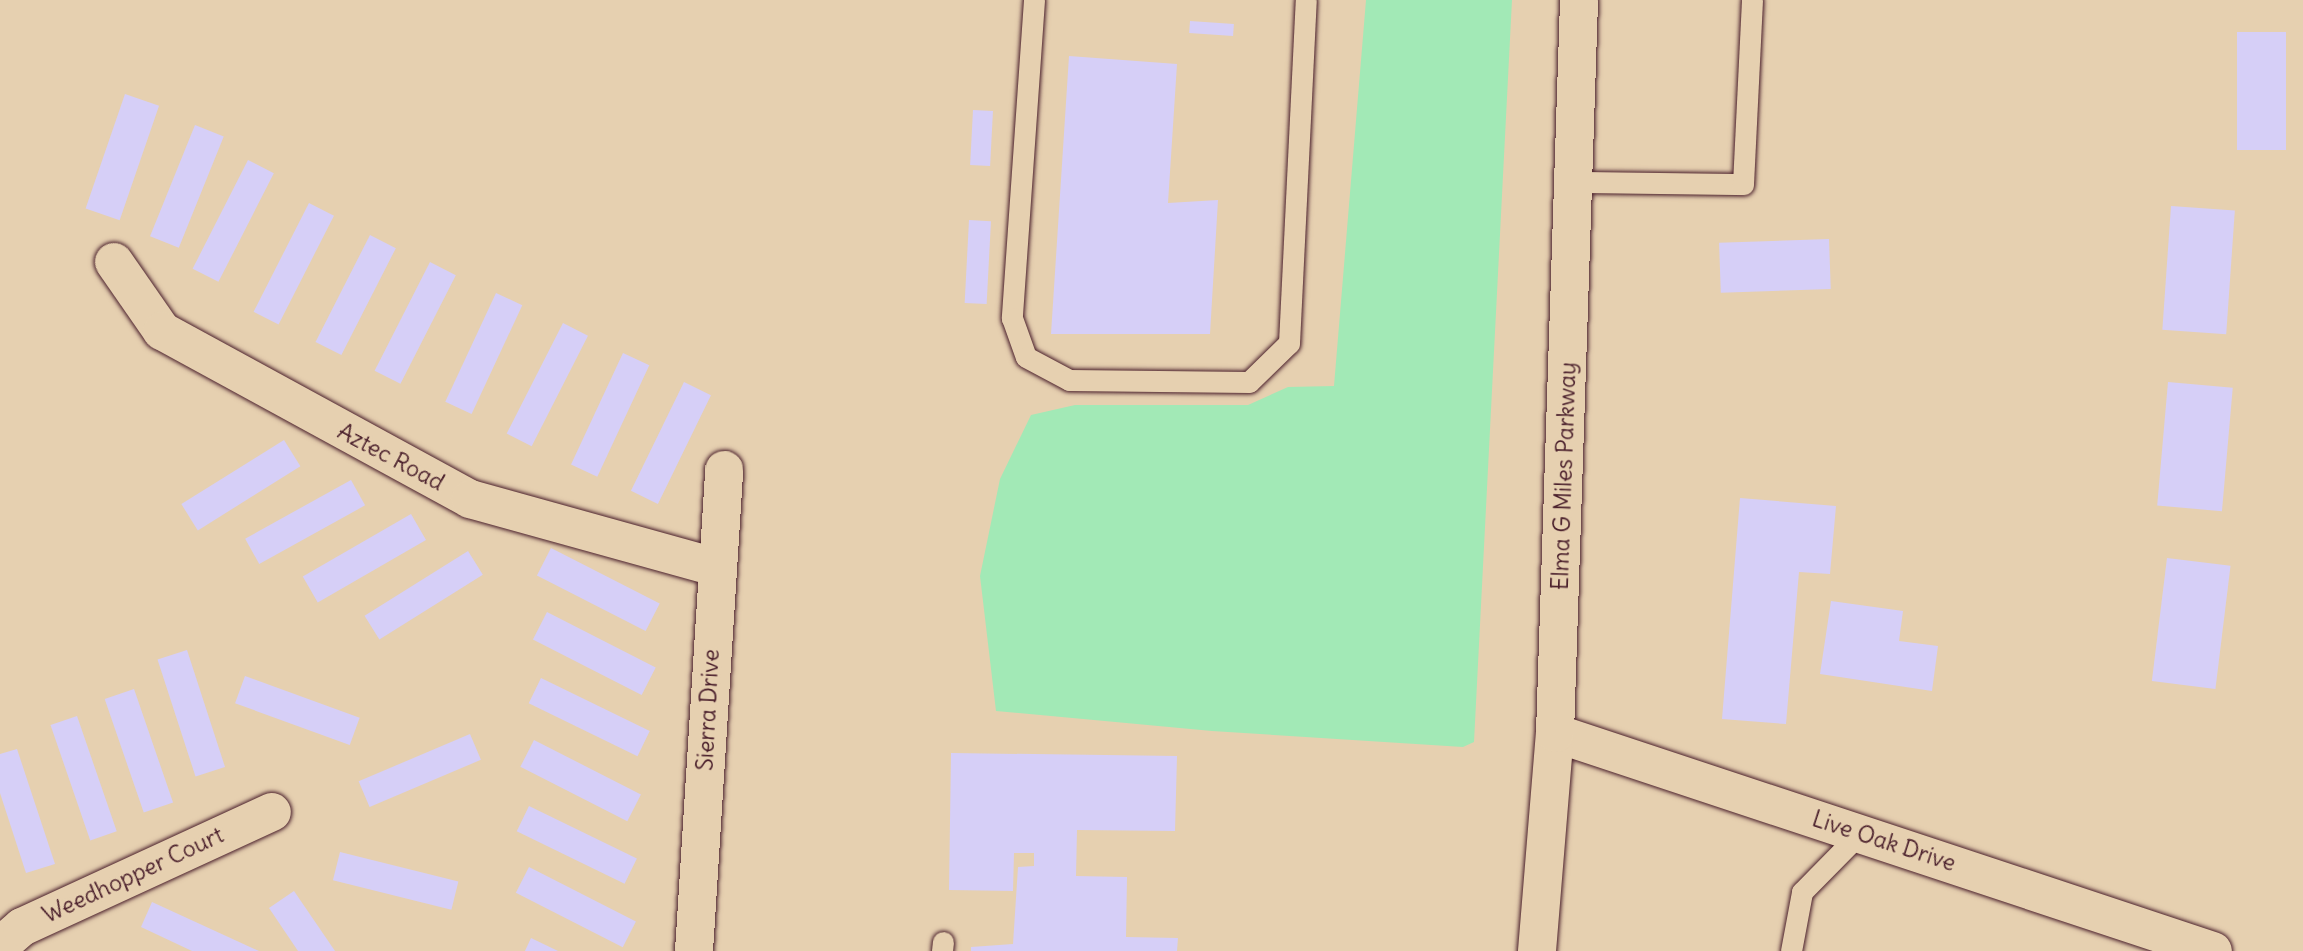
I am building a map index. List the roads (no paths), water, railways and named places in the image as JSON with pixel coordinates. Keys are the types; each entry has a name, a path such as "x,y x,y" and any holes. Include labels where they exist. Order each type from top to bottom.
{"street":[{"name":"Elma G Miles Parkway","path":"1537,951 1555,733 1579,0"},
{"name":"Aztec Road","path":"114,262 162,331 470,499 716,567"},
{"name":"Sierra Drive","path":"694,951 724,470"},
{"name":"Live Oak Drive","path":"1555,733 2213,951"},
{"name":"Weedhopper Court","path":"0,946 22,927 272,812"}],"lane":[{"path":"1034,0 1012,318 1026,357 1069,380 1249,382 1289,343 1306,0"},
{"path":"1575,182 1743,184 1752,0"},
{"path":"1791,951 1802,892 1860,833"}]}
